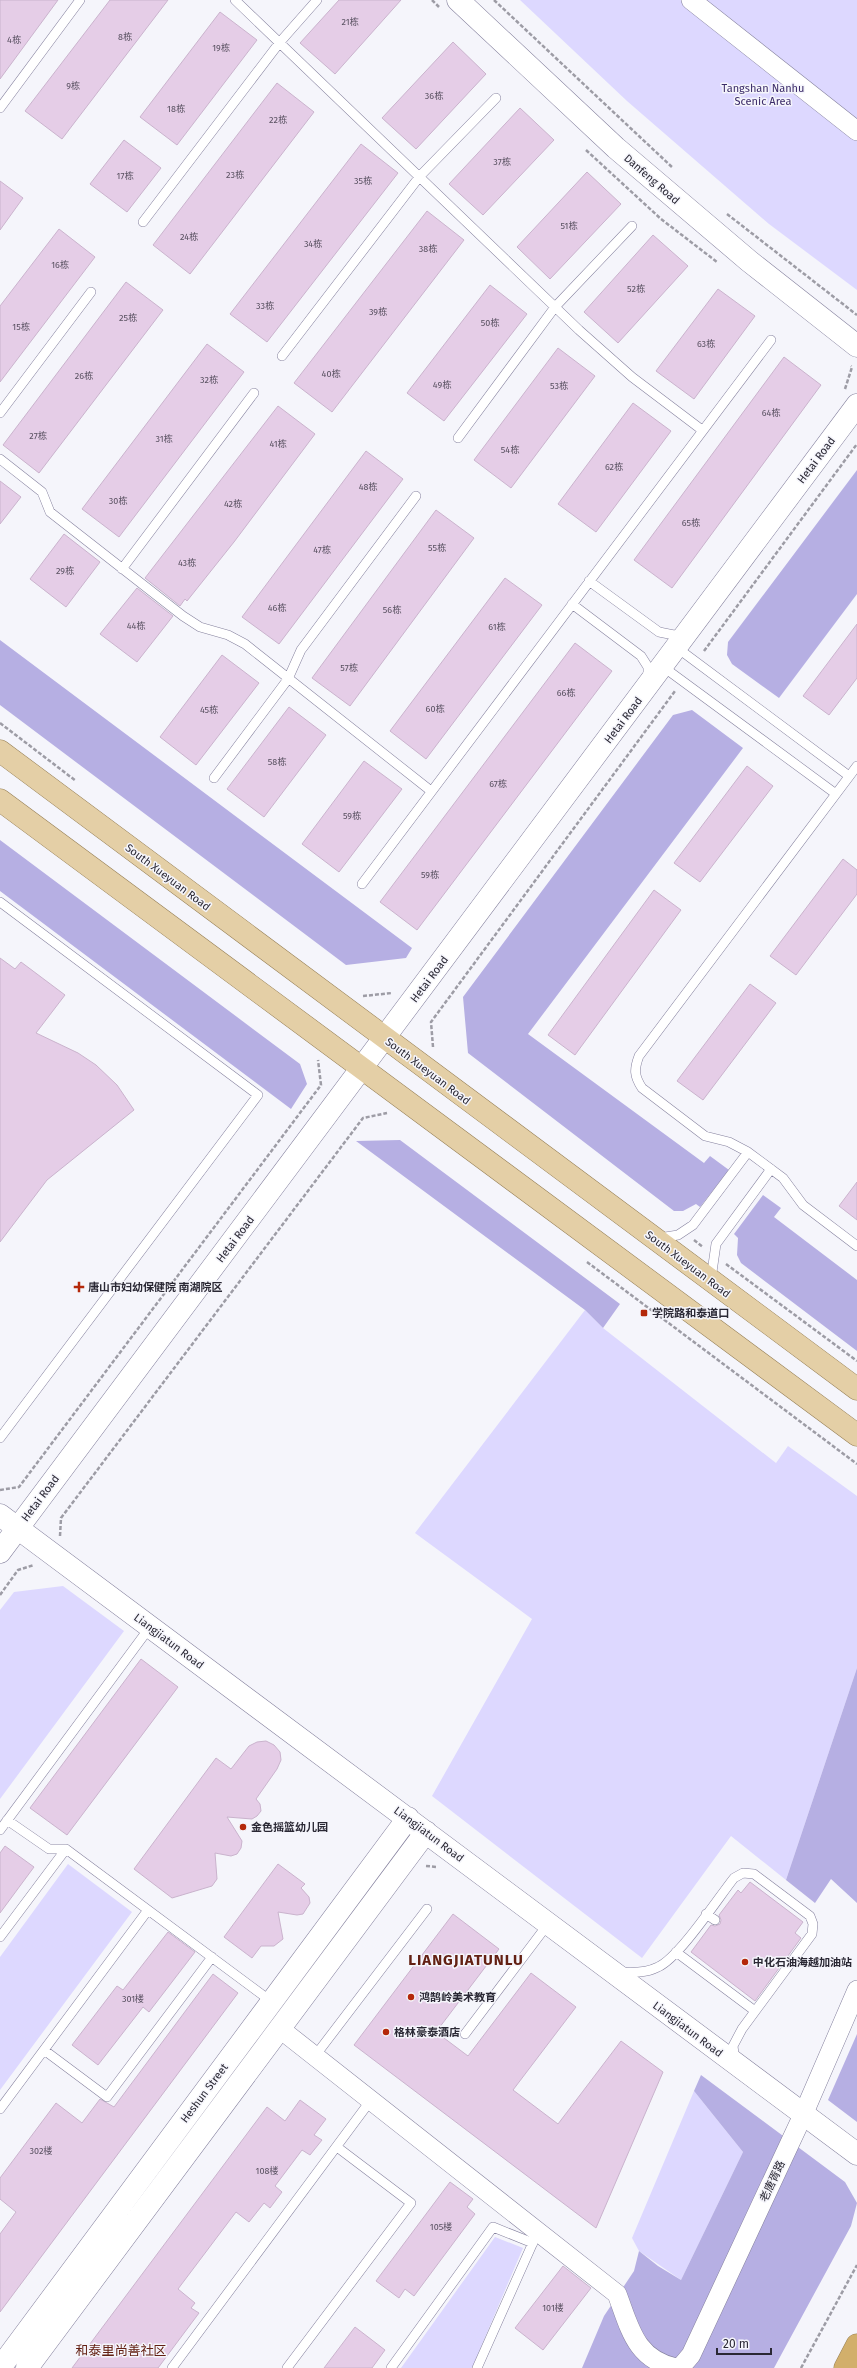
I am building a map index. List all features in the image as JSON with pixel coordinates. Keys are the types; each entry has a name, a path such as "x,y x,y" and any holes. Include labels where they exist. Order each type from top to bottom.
{"highway":[{"path":"845,2368 857,2345"}],"main road":[{"name":"South Xueyuan Road","path":"0,751 857,1389"},
{"path":"0,800 857,1435"}],"street":[{"path":"691,0 857,131"},
{"name":"Danfeng Road","path":"450,5 749,261 852,354"},
{"name":"Hetai Road","path":"0,1552 682,641 849,400"},
{"name":"Liangjiatun Road","path":"0,1516 408,1818 610,1971 857,2154"},
{"name":"Heshun Street","path":"0,2368 408,1818"},
{"name":"Heshun Street","path":"27,2368 426,1832"},
{"name":"老唐胥路","path":"680,2368 691,2355 803,2115 857,1990"},
{"path":"279,2028 371,2100 536,2237 617,2294 632,2336 648,2356 661,2365 676,2368"}],"lane":[{"path":"0,108 80,0"},
{"path":"235,0 556,307 632,377 702,430"},
{"path":"142,222 280,42 317,0"},
{"path":"282,356 420,176 496,98"},
{"path":"458,438 556,307 632,226"},
{"path":"0,413 91,292"},
{"path":"362,884 588,581 771,340"},
{"path":"122,569 254,393"},
{"path":"0,459 42,492 50,512 182,616 200,627 228,635 245,644 431,791"},
{"path":"214,778 288,678 301,650 416,496"},
{"path":"588,581 659,632 674,635 682,641 696,662 849,776"},
{"path":"572,604 641,656 648,668 648,685"},
{"path":"662,666 836,794"},
{"path":"857,766 640,1056 634,1068 642,1088 705,1136 729,1142 748,1152 783,1178 803,1205 857,1246"},
{"path":"0,902 258,1095 0,1438"},
{"path":"655,1239 678,1235 693,1225 748,1152"},
{"path":"711,1280 716,1244 771,1169"},
{"path":"0,1830 150,1627"},
{"path":"7,1820 49,1850 66,1848 272,2002"},
{"path":"0,1937 66,1848"},
{"path":"610,1971 636,1973 659,1967 676,1952 734,1878 743,1873 754,1874 810,1916 813,1924 812,1934 783,1970 733,2046 735,2064"},
{"path":"314,2056 427,1909"},
{"path":"0,2109 148,1910"},
{"path":"706,1914 715,1920"},
{"path":"465,2034 548,1924"},
{"path":"676,1952 755,2011"},
{"path":"44,2050 107,2097 212,1957"},
{"path":"172,2368 371,2100"},
{"path":"288,2368 411,2203 336,2147"},
{"path":"391,2368 493,2227 536,2237 477,2368"}],"path":[{"path":"432,0 450,5"},
{"path":"494,0 674,169"},
{"path":"584,148 661,219 722,267"},
{"path":"726,213 857,315"},
{"path":"849,400 846,388 852,367 852,354"},
{"path":"696,662 857,444"},
{"path":"432,1046 431,1022 682,681"},
{"path":"0,723 83,785"},
{"path":"362,996 392,993 397,987"},
{"path":"0,1490 19,1487 321,1085 317,1057"},
{"path":"60,1538 61,1518 363,1118 386,1112 392,1116"},
{"path":"583,1259 857,1464"},
{"path":"0,1595 18,1570 41,1563"},
{"path":"801,2368 857,2265"}],"green space":[{"name":"Tangshan Nanhu Scenic Area","path":"520,0 857,0 857,290 769,224 627,101"},
{"path":"585,1310 603,1328 776,1463 788,1446 857,1496 857,1668 786,1880 731,1836 642,1958 432,1796 532,1619 415,1533"},
{"path":"63,1586 124,1631 0,1799 0,1610 14,1592"},
{"path":"68,1864 132,1912 0,2090 0,1957"},
{"path":"694,2091 743,2152 681,2280 639,2251 632,2238"},
{"path":"495,2237 523,2248 472,2368 401,2368"}],"shaded area":[{"path":"857,470 857,594 779,698 732,664 727,655 728,642"},
{"path":"0,640 412,948 406,958 346,965 0,705"},
{"path":"692,710 743,748 528,1034 704,1163 710,1156 729,1170 700,1207 696,1204 683,1211 674,1211 468,1053 463,997 673,715"},
{"path":"0,840 300,1064 307,1084 291,1109 0,891"},
{"path":"400,1140 620,1304 603,1328 585,1310 356,1141"},
{"path":"763,1195 781,1208 774,1217 857,1280 857,1351 741,1263 737,1255 738,1238 734,1234"},
{"path":"857,1668 857,1903 831,1879 815,1903 786,1880"},
{"path":"857,2034 857,2122 828,2100"},
{"path":"701,2075 845,2182 857,2203 851,2226 774,2368 582,2368 604,2316 634,2271 639,2251 658,2266 681,2280 743,2152 694,2091"}],"building":[{"path":"0,0 58,0 0,79"},
{"path":"110,0 168,0 62,139 25,111"},
{"path":"339,0 401,0 335,74 300,43"},
{"path":"220,12 257,40 177,145 140,117"},
{"path":"453,42 486,74 416,149 382,118"},
{"path":"277,83 314,112 190,274 153,245"},
{"path":"520,108 554,140 483,215 449,184"},
{"path":"124,140 161,168 127,212 90,184"},
{"path":"361,144 398,173 267,342 230,314"},
{"path":"587,172 621,204 550,279 517,247"},
{"path":"0,181 23,198 0,230"},
{"path":"427,211 464,240 332,412 294,383"},
{"path":"59,229 95,257 0,382 0,306"},
{"path":"653,235 688,266 618,343 584,312"},
{"path":"126,282 163,310 39,473 3,445"},
{"path":"490,285 527,314 444,421 407,393"},
{"path":"718,289 755,316 694,399 656,371"},
{"path":"207,344 244,372 119,537 82,509"},
{"path":"558,348 595,376 511,488 474,460"},
{"path":"784,357 821,385 672,588 634,560"},
{"path":"633,403 671,431 596,532 558,504"},
{"path":"278,406 315,434 234,542 187,601 185,599 180,606 145,578"},
{"path":"366,451 403,479 279,644 242,617"},
{"path":"0,481 21,497 0,524"},
{"path":"436,510 474,538 350,706 312,678"},
{"path":"64,534 100,562 66,607 30,579"},
{"path":"505,578 542,605 426,759 390,731"},
{"path":"137,588 173,616 137,662 100,634"},
{"path":"857,624 857,678 829,715 803,696"},
{"path":"575,643 612,671 417,930 380,902"},
{"path":"222,655 259,683 196,765 160,737"},
{"path":"289,707 326,735 264,817 227,789"},
{"path":"364,761 402,789 339,872 302,844"},
{"path":"747,766 773,786 700,882 674,863"},
{"path":"843,859 857,870 857,894 796,975 770,956"},
{"path":"654,890 681,910 575,1055 548,1035"},
{"path":"0,958 15,969 21,962 65,995 36,1033 78,1053 96,1065 117,1085 134,1110 47,1180 0,1242"},
{"path":"750,984 776,1003 703,1100 677,1081"},
{"path":"857,1182 857,1220 839,1206"},
{"path":"141,1659 178,1687 67,1835 30,1808"},
{"path":"266,1741 274,1745 280,1752 281,1760 277,1769 256,1799 260,1804 261,1811 257,1816 252,1819 227,1817 242,1841 241,1848 237,1854 231,1856 215,1853 217,1879 212,1886 172,1898 134,1869 216,1758 231,1769 249,1746 257,1742"},
{"path":"5,1846 34,1867 0,1913 0,1853"},
{"path":"278,1864 305,1884 301,1888 309,1897 310,1903 303,1914 297,1915 278,1912 283,1939 274,1946 261,1946 252,1958 224,1937"},
{"path":"750,1882 803,1922 795,1933 801,1938 755,2001 691,1952 711,1925 715,1926 720,1924 721,1920 719,1915 738,1890 741,1893"},
{"path":"453,1914 499,1949 436,2032 468,2056 531,1973 576,2007 513,2090 558,2124 621,2041 663,2072 596,2228 354,2045"},
{"path":"168,1932 195,1952 149,2012 143,2007 98,2065 72,2045 117,1986 123,1990"},
{"path":"213,1974 238,1993 0,2312 0,2234 16,2212 0,2199 0,2178 56,2103 82,2123 100,2099 114,2107"},
{"path":"300,2100 326,2119 314,2135 322,2140 310,2155 302,2150 275,2186 282,2192 270,2208 264,2203 249,2222 236,2212 178,2289 195,2303 191,2308 199,2313 158,2368 72,2368 267,2107 285,2121"},
{"path":"450,2182 473,2199 467,2207 475,2214 414,2296 405,2289 399,2298 376,2281"},
{"path":"563,2266 591,2288 543,2350 515,2328"},
{"path":"355,2327 385,2350 372,2368 324,2368"}],"place":[{"name":"唐山市妇幼保健院 南湖院区","path":"79,1287"},
{"name":"学院路和泰道口","path":"644,1313"},
{"name":"金色摇篮幼儿园","path":"243,1827"},
{"name":"中化石油海越加油站","path":"745,1962"},
{"name":"鸿鹄岭美术教育","path":"411,1997"},
{"name":"格林豪泰酒店","path":"386,2032"}],"district":[{"name":"LIANGJIATUNLU","path":"466,1960"},
{"name":"和泰里尚善社区","path":"121,2350"}]}
